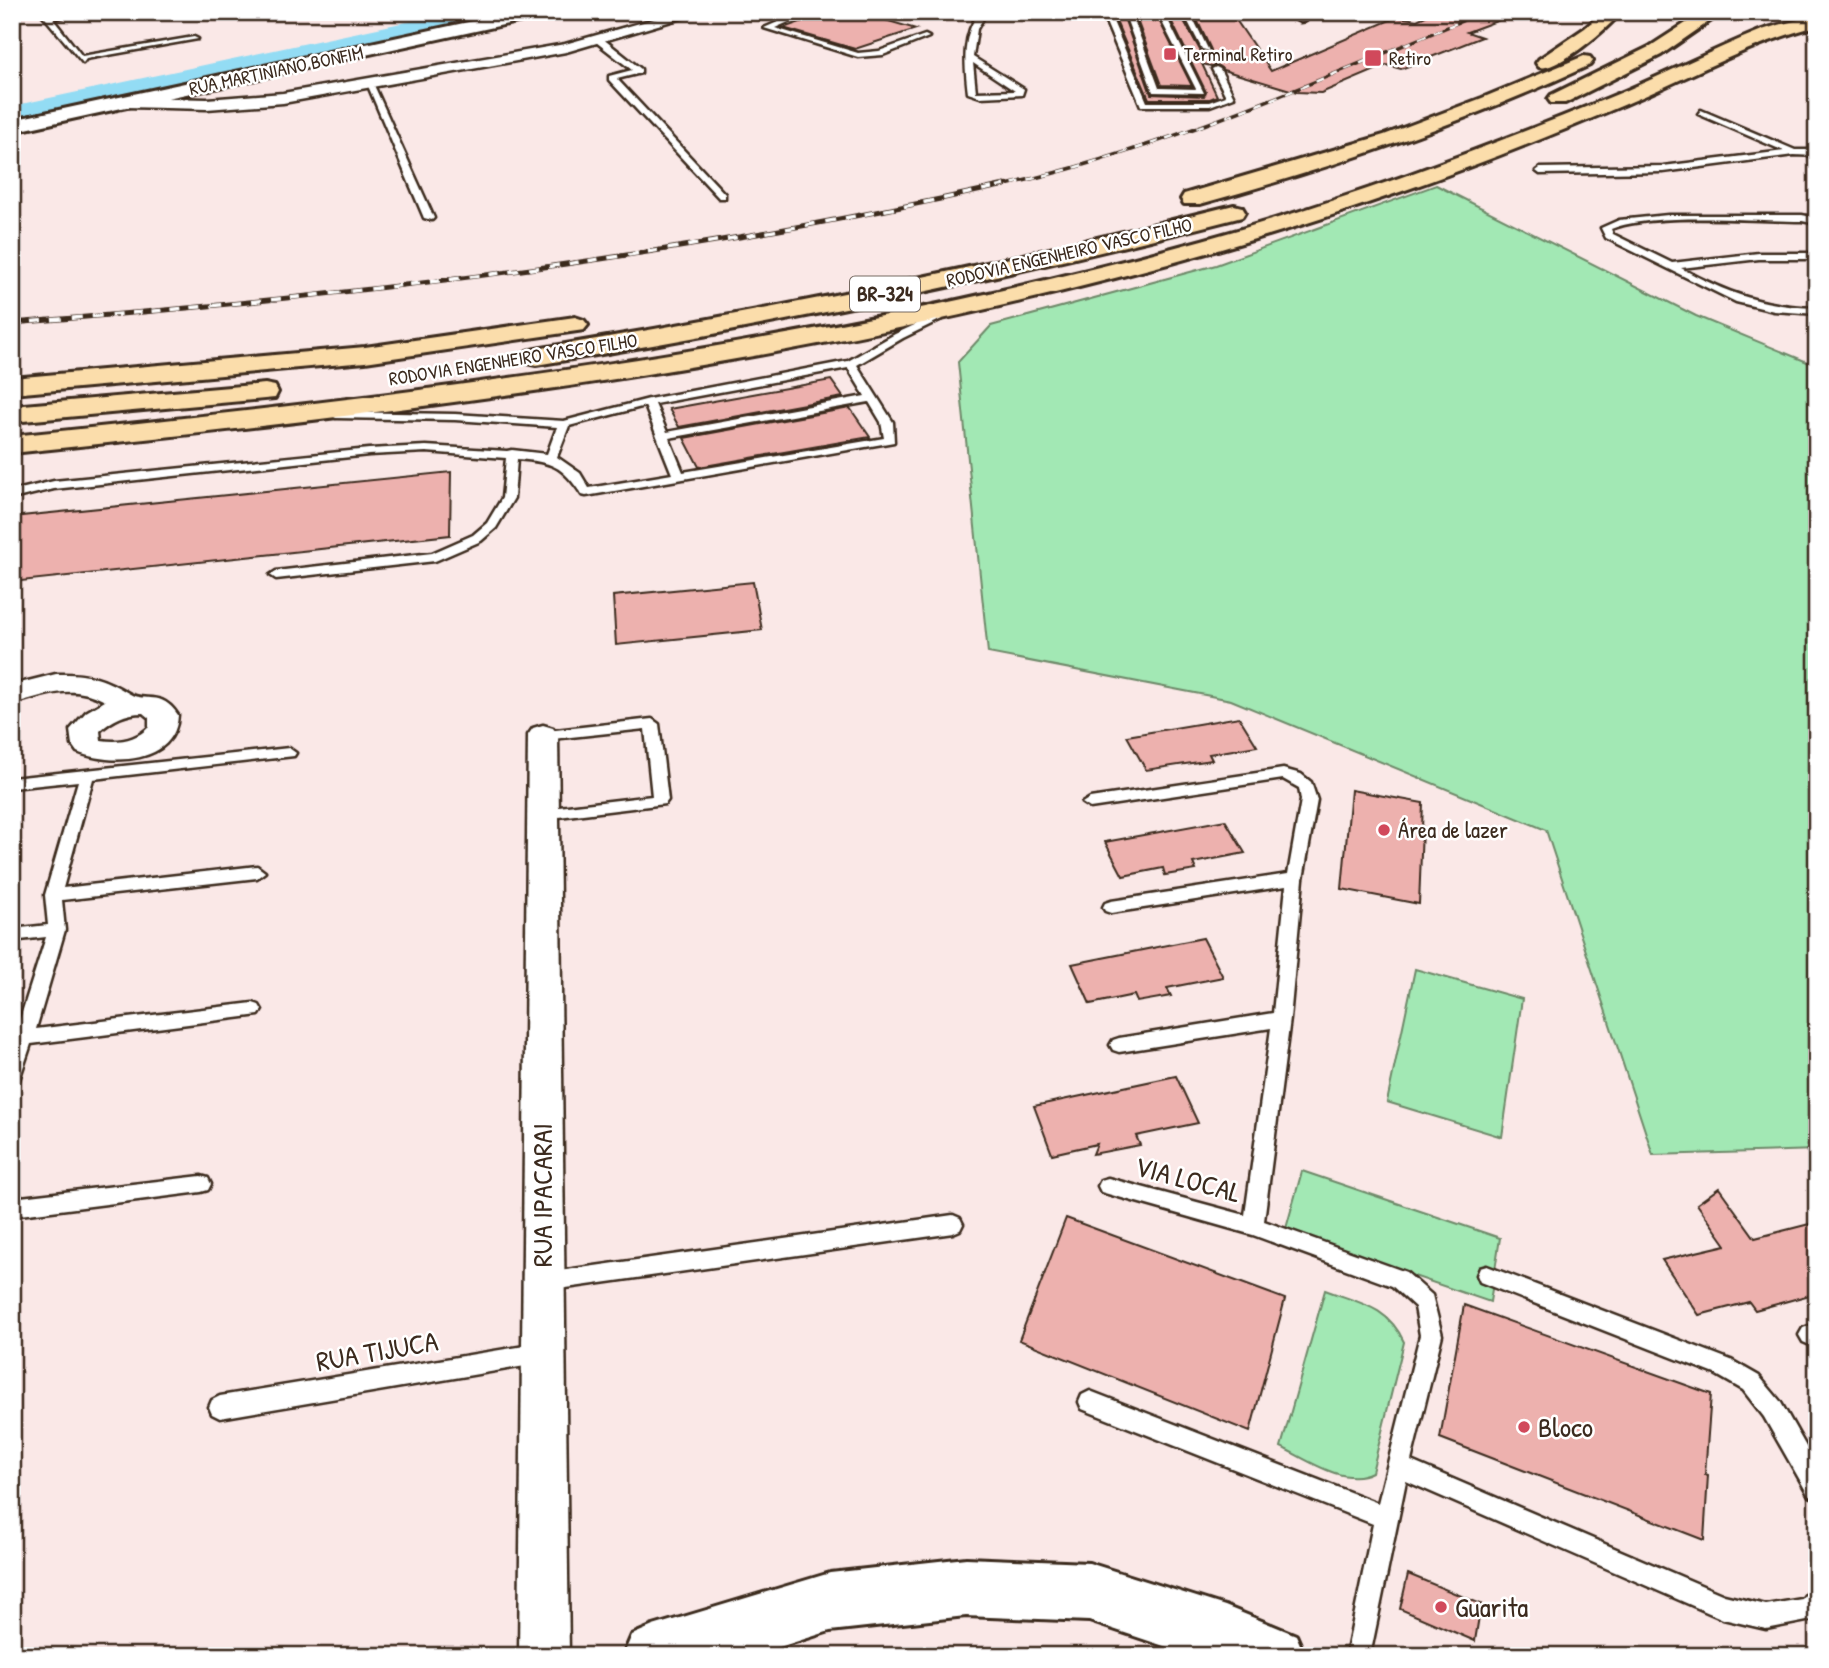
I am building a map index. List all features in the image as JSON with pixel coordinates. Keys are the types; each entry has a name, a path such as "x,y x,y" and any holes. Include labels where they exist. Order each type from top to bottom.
{"highway":[{"path":"1461,113 1568,50 1613,12"},
{"path":"1457,141 1529,112 1655,51 1715,12"},
{"path":"12,445 299,415 669,363 810,340 956,310 1127,270 1372,195 1537,134 1773,32 1817,21"},
{"name":"RODOVIA ENGENHEIRO VASCO FILHO","path":"1165,206 1302,168 1461,113 1537,83 1606,50"},
{"path":"1298,193 1360,174"},
{"name":"RODOVIA ENGENHEIRO VASCO FILHO","path":"518,359 662,336 986,273 1250,207"},
{"path":"669,363 867,310 986,273"},
{"name":"RODOVIA ENGENHEIRO VASCO FILHO","path":"12,386 292,361 456,342 593,322"},
{"path":"12,414 284,391"}],"street":[{"name":"RUA MARTINIANO BONFIM","path":"12,126 540,12"},
{"path":"126,102 242,102 369,83 599,40 695,12"},
{"path":"12,695 47,684 75,683 92,685 116,694 125,705"},
{"name":"RUA IPACARAI","path":"543,735 544,1656"},
{"path":"653,1656 830,1602 966,1587 1089,1592 1225,1636 1275,1656"}],"lane":[{"path":"46,15 70,14 69,12"},
{"path":"808,12 768,28 858,55 880,53 925,37"},
{"path":"970,58 1021,91 1016,95 972,93 970,58 974,28 984,12"},
{"path":"1081,12 1076,17 1105,13 1144,104 1209,104 1230,97 1216,69"},
{"path":"1128,12 1156,90 1201,91 1160,12"},
{"path":"1186,12 1206,49"},
{"path":"1285,12 1302,21"},
{"path":"46,15 82,59 194,39"},
{"path":"599,40 638,71 612,78 722,196"},
{"path":"369,83 429,218"},
{"path":"1701,112 1794,152"},
{"path":"1540,171 1662,169 1794,152 1817,153"},
{"path":"1817,221 1802,218 1642,219 1613,222 1606,228 1609,236 1671,266 1725,297 1751,305 1790,311 1817,311"},
{"path":"1671,266 1748,257 1817,256"},
{"path":"299,415 408,415 564,424 649,402 851,364 899,336 956,310"},
{"path":"12,495 54,485 369,452 426,449 512,453 551,458 576,476 586,492 890,440 887,422 851,364"},
{"path":"661,436 872,398"},
{"path":"649,402 680,477"},
{"path":"551,458 564,424"},
{"path":"276,575 435,557 477,538 492,525 508,498 512,453"},
{"path":"542,814 660,800 652,724 543,735"},
{"path":"12,783 289,753"},
{"path":"1090,803 1268,775 1283,774 1296,778 1306,786 1308,800 1295,879 1281,1019 1253,1226"},
{"path":"12,1078 57,930 53,895 87,775"},
{"path":"53,895 257,872"},
{"path":"1111,907 1295,879"},
{"path":"12,934 57,930"},
{"path":"23,1038 253,1010"},
{"path":"1119,1045 1281,1019"},
{"path":"12,1207 201,1184"},
{"name":"VIA LOCAL","path":"1108,1186 1253,1226 1399,1279 1425,1302 1430,1335 1386,1518 1358,1656"},
{"path":"542,1283 953,1224"},
{"path":"1487,1275 1723,1367 1751,1383 1772,1409 1817,1488"},
{"name":"RUA TIJUCA","path":"220,1407 543,1353"},
{"path":"1090,1402 1386,1518"},
{"path":"1400,1467 1723,1607 1766,1617 1809,1610 1817,1598"}],"path":[{"path":"1233,59 1277,59"}],"green space":[{"path":"1436,185 1696,316 1817,366 1817,1150 1653,1155 1546,830 1231,700 988,653 958,362 991,326 1216,265"},
{"path":"1415,969 1522,999 1502,1137 1387,1102"},
{"path":"1302,1171 1500,1238 1490,1302 1285,1232"},
{"path":"1325,1290 1381,1313 1404,1342 1372,1472 1361,1476 1325,1470 1281,1447"}],"building":[{"path":"829,12 858,12 916,29 855,49 783,28"},
{"name":"Retiro","path":"1112,12 1122,12 1151,94 1204,96 1206,92 1167,12 1174,12 1179,21 1184,21 1200,50 1208,54 1211,50 1197,20 1236,20 1271,71 1397,17 1417,20 1434,12 1510,12 1510,16 1467,32 1482,37 1401,69 1387,65 1321,93 1297,92 1223,70 1217,65 1202,64 1217,96 1210,99 1149,99"},
{"path":"1134,12 1155,12 1192,86 1161,85"},
{"path":"831,380 843,397 679,427 669,409"},
{"path":"850,408 870,437 699,467 684,438"},
{"path":"451,472 450,535 12,582 12,517"},
{"path":"753,582 762,630 616,645 613,596"},
{"path":"1239,717 1257,746 1209,754 1212,760 1146,770 1127,736"},
{"name":"Área de lazer","path":"1351,790 1423,803 1419,904 1342,889"},
{"path":"1225,820 1245,853 1193,863 1196,870 1165,875 1163,868 1123,876 1105,842"},
{"path":"1203,938 1223,977 1167,988 1171,996 1137,1002 1134,995 1090,1004 1072,964"},
{"path":"1176,1076 1198,1123 1136,1136 1140,1145 1093,1154 1097,1144 1052,1154 1034,1106"},
{"path":"1719,1188 1755,1238 1817,1222 1817,1293 1755,1310 1749,1302 1699,1315 1662,1260 1726,1245 1697,1204"},
{"path":"1066,1218 1285,1299 1250,1432 1019,1340"},
{"name":"Bloco","path":"1464,1305 1711,1394 1705,1474 1708,1475 1704,1540 1440,1438"},
{"name":"Guarita","path":"1408,1574 1481,1604 1475,1641 1400,1609"}],"waterway":[{"path":"12,112 479,12"}],"railway":[{"path":"997,187 1060,172 1183,133 1484,12"},
{"path":"12,323 262,301 511,272 759,234 1005,185"}],"place":[{"name":"Terminal Retiro","path":"1170,54"},
{"name":"Retiro","path":"1373,58"},
{"name":"Área de lazer","path":"1384,830"},
{"name":"Bloco","path":"1524,1427"},
{"name":"Guarita","path":"1441,1607"}]}
